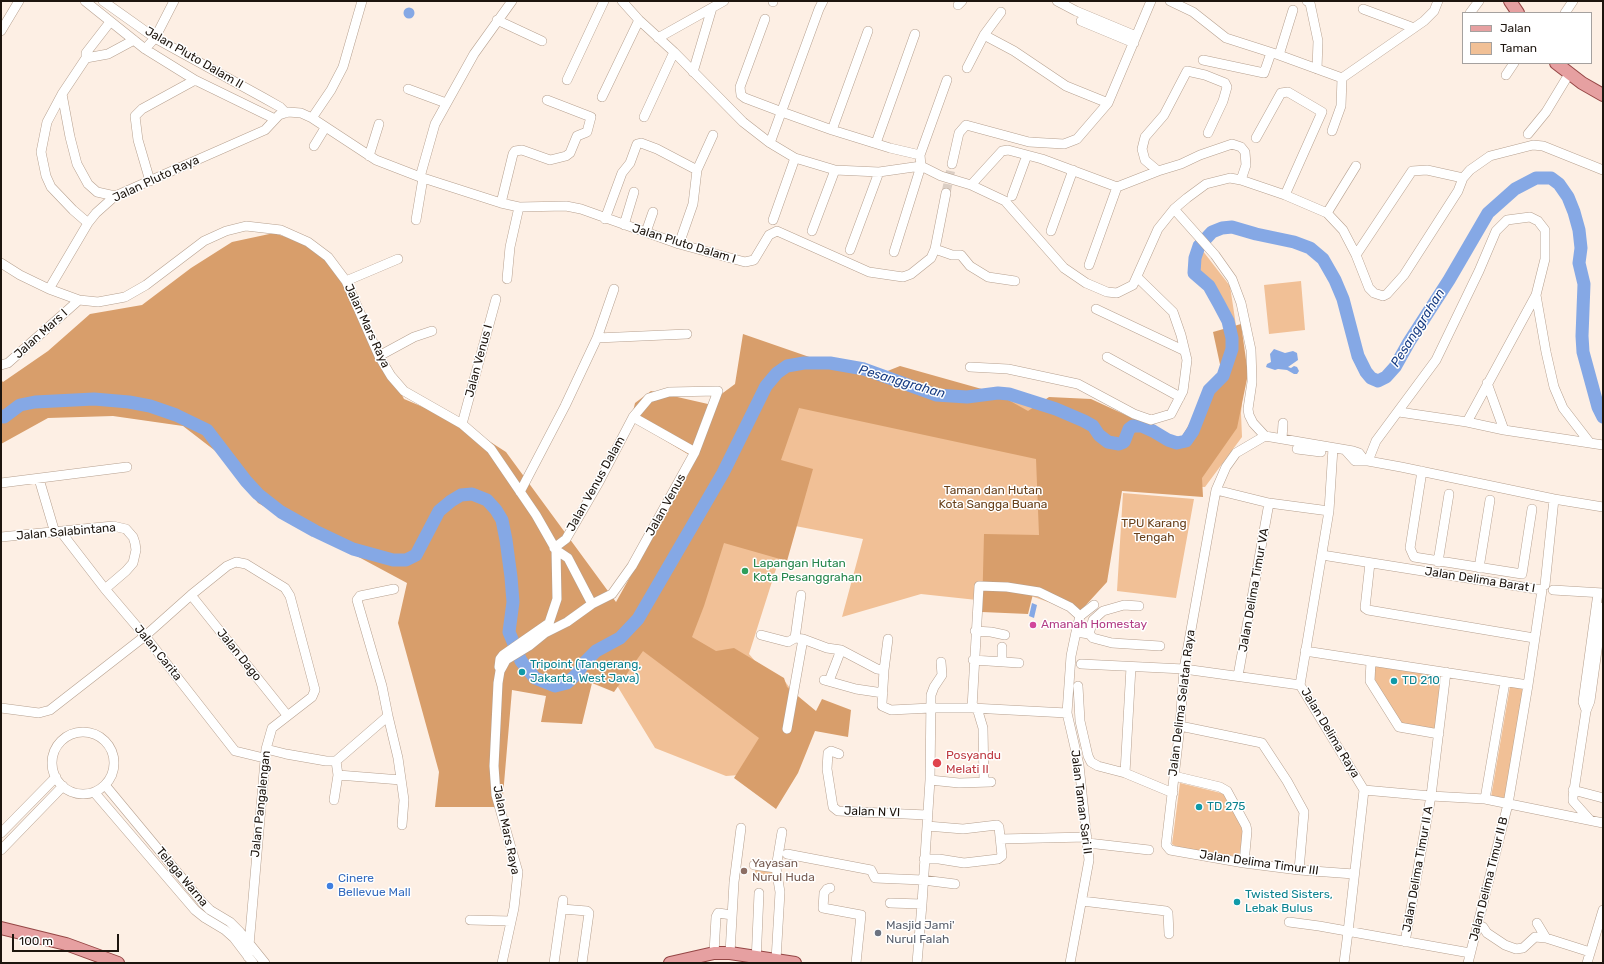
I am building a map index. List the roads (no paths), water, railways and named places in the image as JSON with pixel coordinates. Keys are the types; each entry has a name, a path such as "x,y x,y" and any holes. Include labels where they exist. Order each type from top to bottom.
{"main road":[{"path":"1510,1 1517,12"},
{"path":"1557,64 1569,74 1603,95"},
{"path":"1,928 66,944 118,963"},
{"path":"670,963 714,953 730,953 756,960 776,960 795,963"}],"street":[{"path":"1,31 18,1"},
{"path":"85,1 145,49 195,80 275,119"},
{"name":"Jalan Pluto Dalam II","path":"103,1 156,38 280,107 286,113"},
{"path":"145,49 156,38 174,1"},
{"path":"286,113 294,112 312,118 332,90 343,67 362,1"},
{"path":"416,220 421,178 435,124 474,54 512,1"},
{"path":"568,80 604,1"},
{"path":"658,38 724,1"},
{"path":"772,140 823,1"},
{"path":"1057,1 1135,40"},
{"path":"952,164 959,133 966,125 1029,142 1064,144 1077,139 1108,103 1151,1"},
{"path":"1170,1 1193,12 1226,38 1342,78"},
{"path":"1306,1 1310,3 1318,41 1317,69"},
{"path":"1342,78 1424,21 1434,11 1438,1"},
{"path":"1471,12 1479,1"},
{"path":"1566,12 1573,1"},
{"path":"626,2 639,20 674,52 743,122 772,140 795,158 836,170 879,172 921,166 941,176 971,185 1005,201 1064,268 1086,283 1107,292 1117,293 1134,285 1158,229 1174,209 1206,184 1230,178 1241,180 1285,195 1327,213 1343,230 1356,255 1369,288 1374,293 1381,296 1387,294 1404,275 1470,170 1490,156 1533,146 1543,146 1557,150 1603,170"},
{"path":"693,72 712,8"},
{"path":"1363,9 1414,28"},
{"path":"1203,60 1264,73 1275,54 1293,10"},
{"path":"967,68 984,35 1001,12"},
{"path":"765,19 740,92 745,98 781,115 876,144 920,155"},
{"path":"497,20 542,40"},
{"path":"602,97 639,20"},
{"path":"1081,21 1135,40"},
{"path":"88,223 73,210 51,186 46,176 40,152 47,122 62,94 86,58 86,53 110,22"},
{"path":"832,130 868,31"},
{"path":"876,144 914,34"},
{"path":"984,35 1014,51 1066,86 1108,103"},
{"path":"86,58 108,54 134,40"},
{"path":"644,117 674,52"},
{"path":"1506,75 1513,64"},
{"path":"1158,171 1145,160 1142,150 1145,137 1164,115 1187,71 1205,75 1225,83 1227,87 1223,100 1208,133"},
{"path":"1528,134 1546,112 1569,74"},
{"path":"1332,131 1341,106 1342,78"},
{"path":"150,181 138,140 135,116 142,109 195,80"},
{"path":"894,252 921,166 920,155 947,80"},
{"path":"408,89 446,103"},
{"path":"1256,138 1281,93 1288,92 1322,112 1285,195"},
{"path":"62,94 77,164 88,184 97,192 115,196"},
{"path":"501,203 513,154 516,151 522,150 550,160 566,156 570,153 577,136 587,132 591,117 547,100"},
{"name":"Jalan Pluto Raya","path":"50,289 88,223 96,213 115,196 265,130 279,115 286,113"},
{"name":"Jalan Pluto Dalam I","path":"312,118 369,156 421,178 501,203 519,207 566,206 581,209 679,244 745,262 754,260 769,236 777,231 870,272 903,277 911,274 931,258 935,249 946,193"},
{"path":"369,156 379,124"},
{"path":"314,146 325,128"},
{"path":"679,244 693,204 697,170 713,135"},
{"path":"606,218 622,173 630,163 637,144 641,143 657,149 697,170"},
{"path":"971,185 1002,151 1008,150 1042,159 1117,187 1232,144 1241,147 1245,152 1246,166 1241,180"},
{"path":"1012,196 1027,155"},
{"path":"773,220 795,158"},
{"path":"1327,213 1356,166"},
{"path":"812,231 836,170"},
{"path":"1050,231 1073,170"},
{"path":"1356,255 1412,171 1427,170 1464,178"},
{"path":"850,250 879,172"},
{"path":"1089,264 1117,187"},
{"path":"624,225 634,192"},
{"path":"507,279 510,247 519,207"},
{"path":"1174,209 1215,255 1232,279 1241,303 1251,350 1252,382 1248,408 1249,415 1253,423 1265,436 1333,451"},
{"path":"646,232 653,212"},
{"path":"1367,461 1376,441 1388,423 1399,412 1436,360 1479,271 1496,231 1507,220 1530,217 1538,221 1545,230 1545,259 1536,295 1467,422"},
{"name":"Jalan Mars Raya","path":"1,263 20,275 50,289 79,300 98,302 125,297 146,286 204,241 226,231 246,226 281,230 308,242 328,257 346,281 379,356 391,376 404,391 462,424 491,449 536,515 555,549 568,558 592,604 567,622 504,657 500,672 498,683 494,766 496,795 518,872 511,921 502,963"},
{"path":"935,249 952,256 961,254 970,266 988,277 1016,281"},
{"path":"346,281 398,259"},
{"path":"970,367 1008,369 1078,384 1134,414 1151,420 1171,414 1183,391 1187,360 1182,335 1173,312 1137,277"},
{"path":"520,492 565,406 597,338 614,289"},
{"path":"1536,295 1554,387 1563,408 1590,443"},
{"name":"Jalan Venus I","path":"462,424 496,299"},
{"name":"Jalan Mars I","path":"1,365 8,363 79,300"},
{"path":"1096,309 1185,351"},
{"path":"379,356 414,338 432,331"},
{"path":"597,338 687,334"},
{"path":"1107,357 1180,398"},
{"path":"1487,383 1504,430"},
{"name":"Jalan Venus Dalam","path":"555,549 566,539 599,482 633,417 649,398 669,392 718,391"},
{"name":"Jalan Venus","path":"592,604 612,594 632,566 695,452 718,391"},
{"path":"1399,412 1603,445"},
{"path":"633,417 695,452"},
{"path":"1282,439 1283,423"},
{"name":"Jalan Delima Selatan Raya","path":"1166,845 1180,726 1184,669 1216,490 1226,467 1236,453 1265,436"},
{"path":"1297,448 1346,451 1359,454 1367,461 1554,499 1603,507"},
{"name":"Jalan Delima Raya","path":"1333,451 1329,511 1300,684 1364,790 1344,963"},
{"path":"1,483 127,467"},
{"path":"1422,471 1410,548 1414,557 1438,562 1522,574 1532,509"},
{"name":"Jalan Carita","path":"39,479 58,532 104,589 145,636 235,751 265,754 286,754 326,761 336,761"},
{"path":"1216,490 1269,503 1329,511"},
{"path":"1438,562 1449,494"},
{"path":"1545,585 1554,499"},
{"path":"1479,568 1490,500"},
{"name":"Jalan Delima Timur VA","path":"1238,676 1269,503"},
{"name":"Jalan Salabintana","path":"1,538 113,526 126,529 133,537 136,550 133,563 126,571 104,589"},
{"name":"Jalan Mars Raya","path":"527,643 549,623 556,604 555,549"},
{"name":"Jalan Delima Barat I","path":"1322,555 1542,590 1528,685"},
{"name":"Jalan Pangalengan","path":"191,595 227,566 236,562 246,564 285,588 290,596 315,690 312,697 272,728 265,754 249,945 251,960"},
{"path":"1370,563 1365,608 1368,610 1534,638"},
{"path":"930,780 959,783 987,782 983,728 974,708 975,631 979,586 1007,587 1039,592 1070,606 1080,616 1094,605"},
{"path":"394,589 360,596 357,600 382,686 398,758 404,800 402,825"},
{"path":"1553,590 1601,593 1583,702 1586,712"},
{"path":"787,729 799,639 801,594"},
{"path":"1,708 39,713 50,710 145,636 191,595"},
{"name":"Jalan Dago","path":"191,595 287,715"},
{"path":"1089,634 1094,620 1103,611 1124,605 1139,606"},
{"path":"1590,820 1573,802 1573,790 1586,712 1590,701 1603,607"},
{"name":"Jalan Taman Sari II","path":"1070,963 1089,860 1079,765 1067,713 1071,656 1080,616"},
{"path":"975,631 1005,635"},
{"path":"1076,632 1089,634 1093,638 1112,643 1160,646"},
{"path":"761,635 788,642 799,639 827,648 842,650 877,669 884,670"},
{"path":"888,639 884,670 882,706 891,710 974,708 1067,713"},
{"path":"1002,647 1002,662"},
{"path":"842,650 826,680 856,689 883,693"},
{"path":"1306,650 1528,685"},
{"path":"974,660 1020,663"},
{"path":"1371,661 1370,681 1398,727 1439,734"},
{"path":"917,963 930,780 931,695 934,687 942,675 941,662"},
{"path":"1081,664 1184,669 1300,684"},
{"path":"1125,774 1131,667"},
{"name":"Jalan Delima Timur II A","path":"1405,942 1431,796 1446,672"},
{"path":"1485,799 1505,682"},
{"name":"Jalan Delima Timur II B","path":"1468,963 1508,804 1528,685"},
{"path":"1078,686 1080,721 1088,756 1092,762 1098,766 1125,774 1172,793"},
{"path":"334,800 338,775 336,761 388,716"},
{"path":"1180,726 1262,743 1287,781 1304,812 1299,870"},
{"path":"85,731 91,732 102,737 106,742 114,758 114,769 105,785 94,792 77,793 63,786 56,777 52,766 54,754 59,743 68,735 85,731"},
{"name":"Jalan N VI","path":"839,754 831,751 828,753 827,769 834,807 838,811 927,815"},
{"path":"338,775 401,780"},
{"path":"1174,776 1220,787 1227,791 1246,826 1247,831 1244,863"},
{"path":"1,833 56,777"},
{"name":"Telaga Warna","path":"105,785 202,902 210,910 230,922 265,963"},
{"path":"1,850 63,786"},
{"path":"1364,790 1485,799 1603,823"},
{"path":"1573,790 1603,798"},
{"name":"Telaga Warna","path":"94,792 195,910 225,930 234,938 251,960"},
{"path":"924,859 939,859 964,863 998,859 1002,856 999,827 997,825 963,829 927,826"},
{"path":"730,953 734,882 741,828"},
{"path":"776,960 780,892 776,868 782,832"},
{"path":"1000,839 1087,840 1149,850"},
{"name":"Jalan Delima Timur III","path":"1166,845 1170,850 1244,863 1299,870 1354,874"},
{"path":"787,854 870,870 875,878 923,880 955,884"},
{"path":"754,865 776,868"},
{"path":"830,888 824,893 823,908 861,915 856,963"},
{"path":"756,960 759,893"},
{"path":"1082,901 1166,911 1168,913 1170,934"},
{"path":"890,903 922,904"},
{"path":"554,963 562,904 587,911 589,913 582,963"},
{"path":"1587,963 1603,910"},
{"path":"714,953 716,917 718,913 732,915"},
{"path":"470,920 511,921"},
{"path":"1289,922 1470,953"},
{"path":"1537,923 1546,938"},
{"path":"1483,927 1487,933 1505,945 1516,949 1523,948 1536,937 1546,938 1590,952"}],"water":[{"path":"409,7 413,9 415,13 413,17 409,19 405,17 403,13 405,9"},
{"path":"1274,349 1285,353 1293,351 1297,353 1298,360 1288,367 1297,367 1299,371 1297,374 1287,370 1275,370 1266,367 1267,364 1271,362 1270,354"},
{"path":"1032,603 1037,605 1034,618 1029,616"}],"waterway":[{"name":"Pesanggrahan","path":"1,416 4,417 20,405 35,402 94,399 129,402 150,406 176,415 207,430 246,481 258,494 281,512 315,531 353,549 393,560 406,560 416,555 439,511 451,501 461,495 472,494 487,500 502,520 506,540 513,602 509,632 521,661 535,678 555,686 567,683 577,674 584,663 596,651 620,638 638,619 723,473 766,386 777,373 787,366 804,363 830,363 864,369 936,395 967,397 998,393 1009,394 1056,409 1084,421 1093,426 1099,435 1108,442 1119,444 1124,442 1129,429 1133,426 1142,426 1168,440 1177,443 1186,441 1193,431 1209,390 1223,376 1232,349 1232,338 1228,321 1209,286 1194,273 1195,258 1199,246 1212,232 1222,228 1232,227 1294,242 1310,248 1323,259 1335,280 1343,299 1358,356 1366,372 1371,378 1378,381 1386,377 1395,367 1409,342 1449,280 1488,213 1515,189 1536,178 1551,178 1559,184 1568,197 1579,230 1581,248 1579,263 1584,284 1582,336 1583,352 1598,407 1603,417"}],"tunnel":[{"path":"946,193 952,164"}],"place":[{"name":"Lapangan Hutan Kota Pesanggrahan","path":"745,571"},
{"name":"Amanah Homestay","path":"1033,625"},
{"name":"Tripoint (Tangerang, Jakarta, West Java)","path":"522,672"},
{"name":"TD 210","path":"1394,681"},
{"name":"Posyandu Melati II","path":"937,763"},
{"name":"TD 275","path":"1199,807"},
{"name":"Yayasan Nurul Huda","path":"744,871"},
{"name":"Cinere Bellevue Mall","path":"330,886"},
{"name":"Twisted Sisters, Lebak Bulus","path":"1237,902"},
{"name":"Masjid Jami' Nurul Falah","path":"878,933"}],"park label":[{"name":"Taman dan Hutan Kota Sangga Buana","path":"993,498"},
{"name":"TPU Karang Tengah","path":"1154,531"}]}
